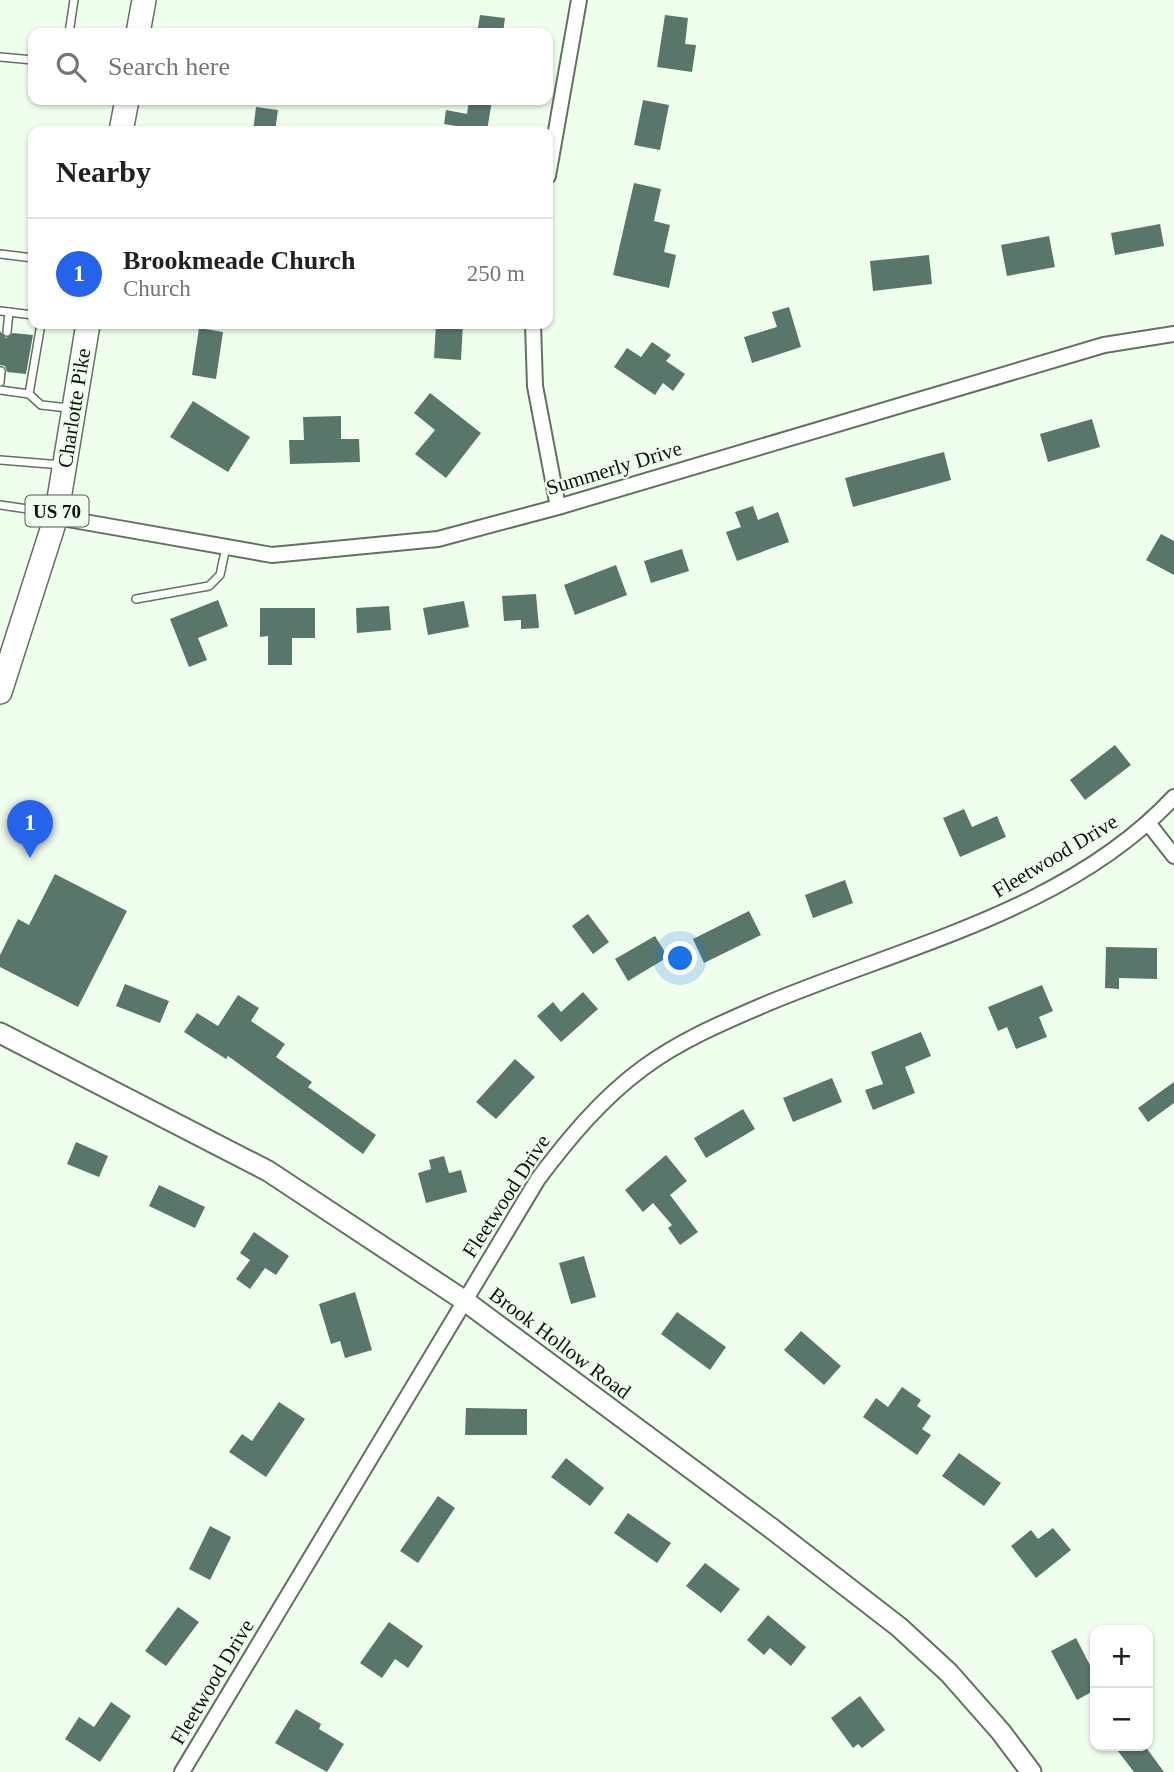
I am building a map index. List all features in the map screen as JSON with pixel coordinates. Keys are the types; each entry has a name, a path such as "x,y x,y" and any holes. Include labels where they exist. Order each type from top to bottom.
{"main road":[{"path":"139,28 144,0"},
{"path":"122,126 126,105"},
{"name":"Charlotte Pike","path":"2,682 56,515 87,329"}],"street":[{"path":"553,148 579,0"},
{"path":"533,329 535,386 558,507"},
{"name":"Summerly Drive","path":"56,515 272,555 438,539 558,507 1104,345 1174,334"},
{"name":"Fleetwood Drive","path":"182,1772 538,1180 570,1137 595,1110 643,1068 713,1027 819,982 996,916 1074,874 1149,824 1174,797"},
{"path":"1149,824 1174,856"},
{"name":"Brook Hollow Road","path":"0,1033 268,1171 465,1301 899,1627 949,1673 1001,1732 1031,1772"}],"lane":[{"path":"70,28 74,0"},
{"path":"0,57 28,60"},
{"path":"0,254 28,257"},
{"path":"0,311 28,314"},
{"path":"7,332 9,312"},
{"path":"29,394 40,329"},
{"path":"0,382 1,371"},
{"path":"0,390 29,394 41,405 74,409"},
{"path":"0,460 64,465"},
{"path":"0,505 56,515"},
{"path":"136,599 209,586 220,575 226,547"}],"building":[{"path":"480,15 505,18 504,28 478,28"},
{"path":"665,15 688,18 685,44 696,45 692,72 657,67"},
{"path":"643,100 669,105 660,150 634,145"},
{"path":"468,105 491,105 488,126 444,124 446,110 467,114"},
{"path":"256,107 278,110 276,126 254,126"},
{"path":"634,183 661,189 654,221 670,225 664,252 676,255 669,288 613,275"},
{"path":"1160,224 1164,246 1115,255 1111,233"},
{"path":"1049,236 1055,267 1007,276 1001,245"},
{"path":"929,255 932,284 873,291 870,261"},
{"path":"789,307 801,347 752,363 744,337 777,327 772,312"},
{"path":"199,329 223,332 216,379 192,375"},
{"path":"436,329 463,329 461,360 434,358"},
{"path":"0,331 6,338 13,333 33,335 26,374 7,372 5,366 0,365"},
{"path":"652,342 671,355 666,361 685,374 673,391 663,383 655,395 614,367 627,348 641,357"},
{"path":"430,393 481,433 446,478 415,454 435,430 414,413"},
{"path":"193,401 250,437 228,472 170,437"},
{"path":"341,416 341,439 359,439 360,462 290,464 289,440 304,440 303,417"},
{"path":"1092,419 1100,447 1048,462 1040,434"},
{"path":"944,452 951,480 853,507 845,478"},
{"path":"753,506 758,520 778,512 789,542 737,561 726,532 741,527 735,512"},
{"path":"1161,534 1174,541 1174,575 1146,560"},
{"path":"682,549 689,571 651,583 644,561"},
{"path":"616,565 627,595 575,615 564,585"},
{"path":"536,594 539,628 521,629 521,620 504,621 502,596"},
{"path":"218,600 228,626 198,638 207,660 189,667 170,619"},
{"path":"464,601 469,627 428,635 423,608"},
{"path":"389,606 391,630 357,633 356,608"},
{"path":"260,608 315,608 315,638 292,638 292,665 268,665 268,636 260,637"},
{"path":"1115,745 1131,765 1085,800 1070,780"},
{"path":"964,809 972,827 997,816 1006,837 960,857 943,818"},
{"path":"55,874 127,911 78,1007 0,967 0,955 18,919 29,925"},
{"path":"845,880 853,903 813,918 805,895"},
{"path":"749,911 761,935 704,963 693,939"},
{"path":"588,914 609,942 593,954 572,926"},
{"path":"655,936 668,957 628,981 615,959"},
{"path":"1106,947 1157,948 1157,979 1119,978 1119,989 1105,988"},
{"path":"125,984 169,1001 160,1023 116,1006"},
{"path":"1042,985 1053,1011 1039,1017 1047,1037 1016,1049 1007,1027 998,1031 988,1007"},
{"path":"583,992 598,1009 561,1042 537,1016 553,1002 561,1012"},
{"path":"238,995 259,1008 251,1021 285,1044 276,1057 312,1082 308,1087 376,1135 363,1154 228,1056 226,1059 184,1032 197,1013 218,1026"},
{"path":"921,1032 931,1056 905,1067 915,1093 873,1110 865,1090 883,1084 871,1052"},
{"path":"515,1059 535,1077 496,1119 476,1102"},
{"path":"832,1078 842,1102 793,1122 783,1098"},
{"path":"1174,1082 1174,1103 1148,1122 1138,1108"},
{"path":"743,1109 755,1129 706,1158 694,1138"},
{"path":"76,1142 108,1156 99,1177 67,1164"},
{"path":"666,1155 687,1181 670,1195 698,1232 680,1245 668,1228 672,1225 653,1203 643,1212 625,1190"},
{"path":"444,1156 449,1173 461,1170 467,1192 426,1203 418,1173 431,1169 429,1160"},
{"path":"159,1185 205,1207 195,1228 149,1206"},
{"path":"254,1232 289,1256 276,1275 265,1268 250,1289 236,1279 250,1260 240,1253"},
{"path":"584,1256 596,1297 571,1304 559,1263"},
{"path":"355,1292 372,1350 345,1358 340,1341 331,1344 319,1304"},
{"path":"677,1312 726,1347 710,1370 661,1334"},
{"path":"801,1331 841,1366 824,1385 784,1350"},
{"path":"902,1387 921,1400 917,1406 931,1416 922,1429 931,1435 917,1455 863,1417 876,1398 888,1407"},
{"path":"279,1402 305,1419 266,1477 229,1452 242,1434 252,1441"},
{"path":"466,1408 527,1409 527,1435 465,1435"},
{"path":"959,1453 1001,1483 984,1506 942,1476"},
{"path":"566,1458 604,1488 590,1506 551,1477"},
{"path":"438,1496 455,1508 418,1563 400,1551"},
{"path":"628,1513 671,1543 657,1563 614,1533"},
{"path":"210,1526 231,1537 210,1580 189,1569"},
{"path":"1053,1528 1071,1550 1036,1578 1011,1546 1031,1530 1038,1539"},
{"path":"705,1563 740,1589 721,1613 686,1586"},
{"path":"178,1607 199,1622 166,1666 145,1651"},
{"path":"768,1615 806,1647 791,1666 770,1648 764,1655 747,1640"},
{"path":"389,1622 423,1646 408,1668 395,1659 382,1678 360,1663"},
{"path":"1076,1638 1090,1665 1090,1693 1077,1700 1051,1651"},
{"path":"860,1696 885,1730 862,1748 858,1744 853,1748 831,1718"},
{"path":"111,1702 131,1716 100,1762 65,1739 79,1717 94,1727"},
{"path":"296,1709 321,1724 319,1729 344,1744 327,1772 275,1743"},
{"path":"1118,1751 1149,1751 1164,1772 1134,1772"}],"place":[{"name":"Brookmeade Church","path":"30,858"}]}
